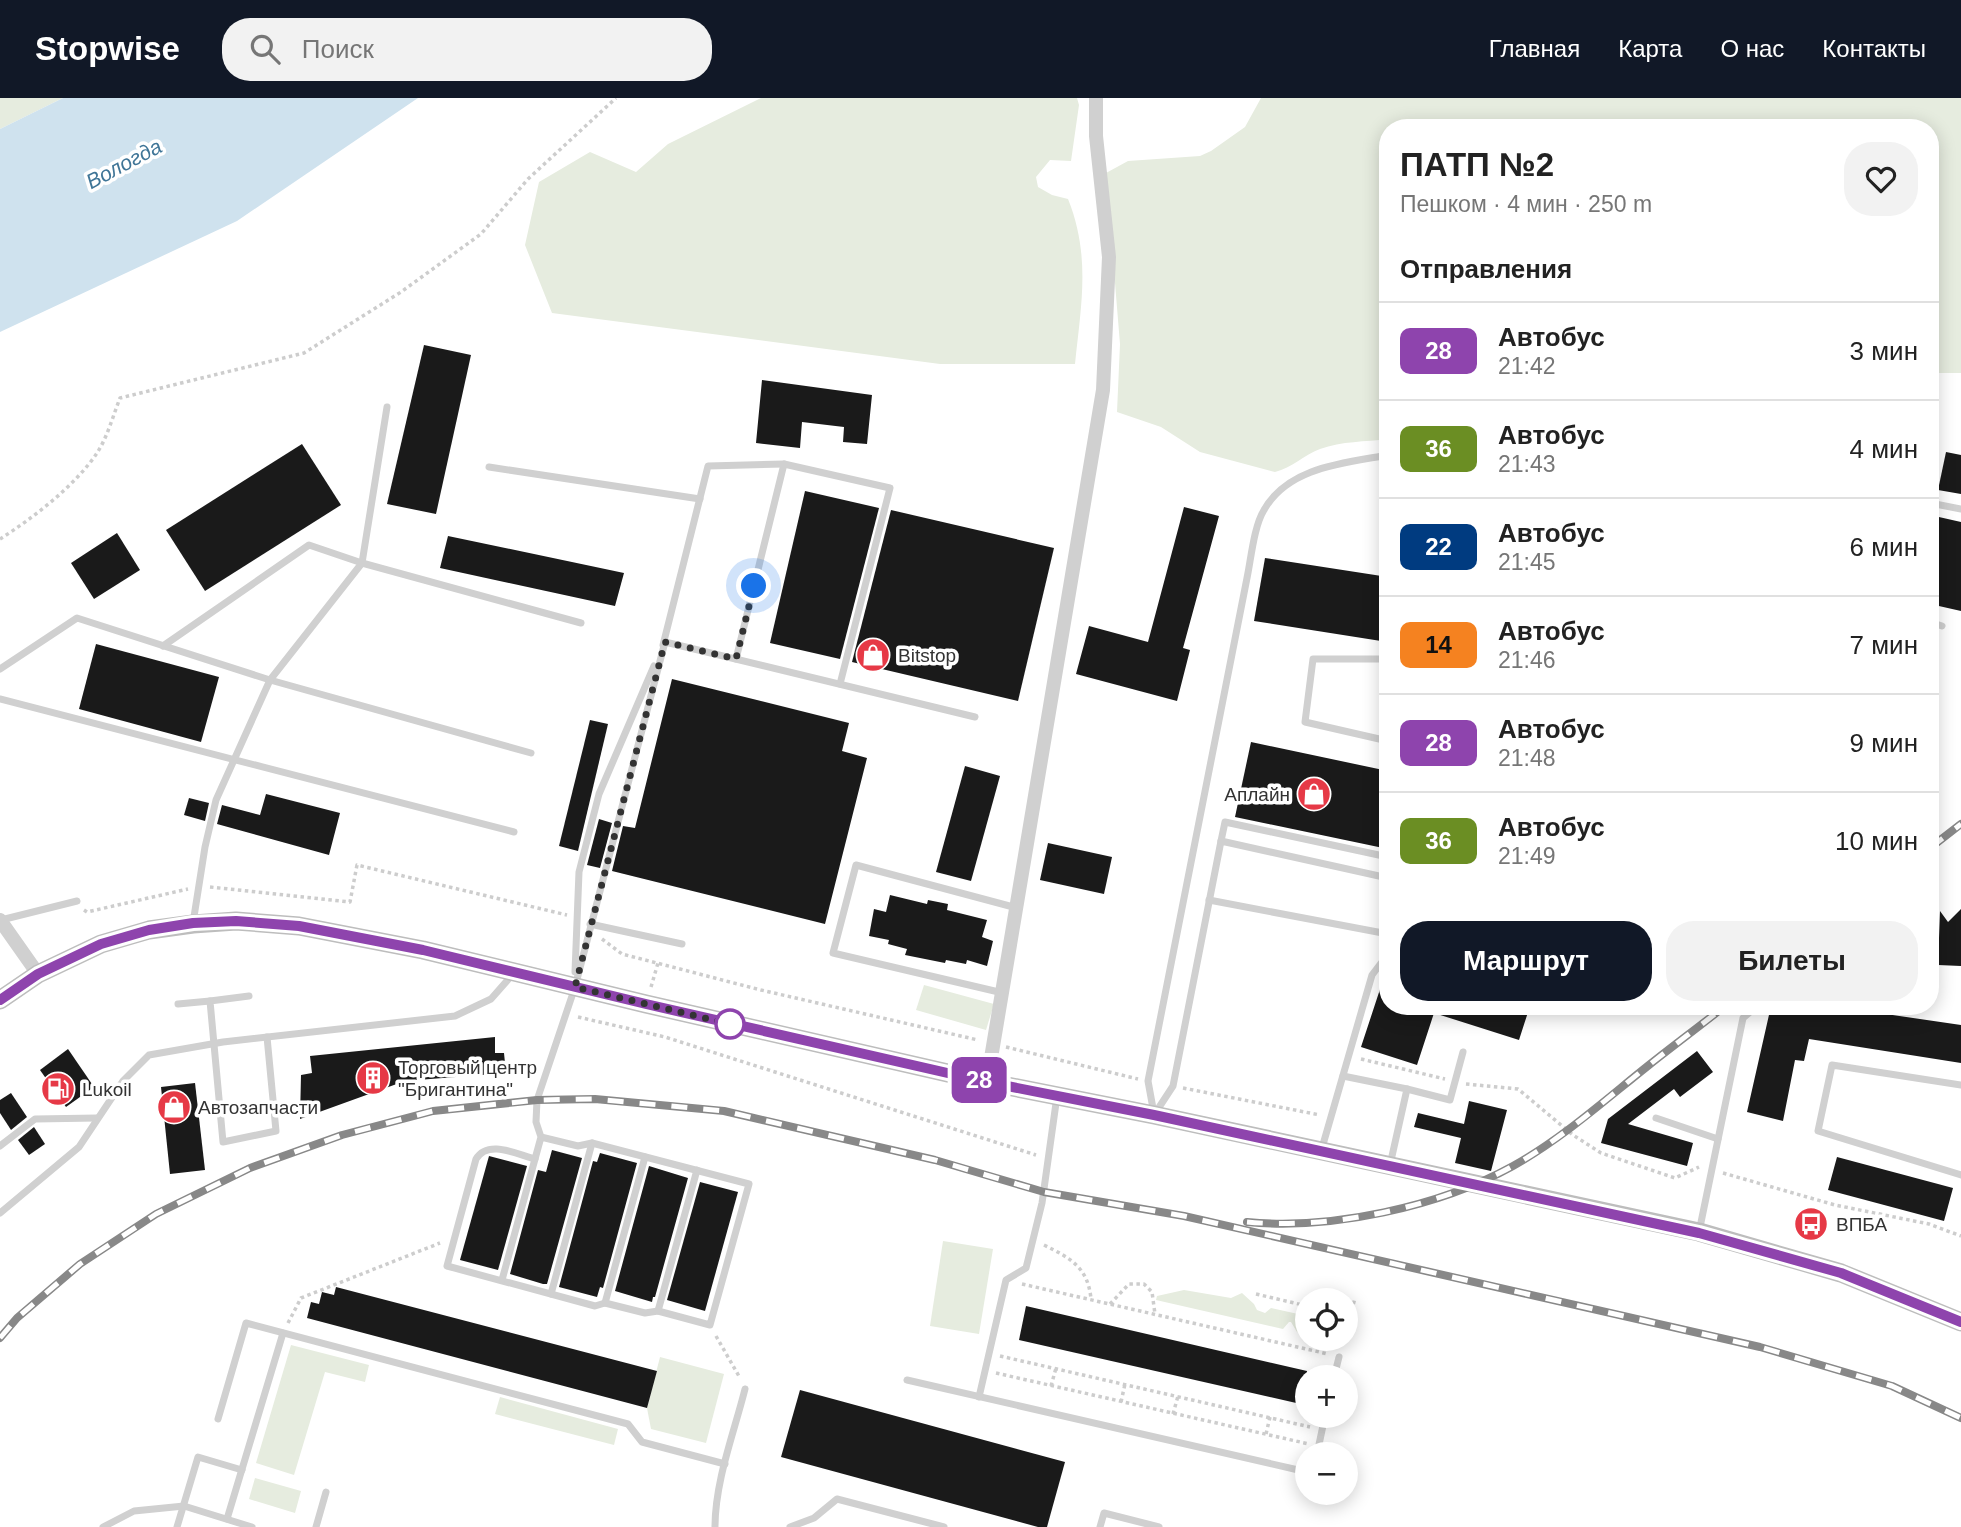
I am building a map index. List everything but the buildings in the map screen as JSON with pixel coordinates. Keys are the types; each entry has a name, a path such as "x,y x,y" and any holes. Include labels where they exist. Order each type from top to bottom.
{"main road":[{"path":"0,1000 38,974 101,944 149,930 193,923 236,921 299,926 423,950 987,1082 1154,1115 1699,1233 1841,1273 1961,1322"}],"street":[{"path":"987,1082 1102,390 1109,257 1096,98"},
{"path":"1,920 38,974"}],"lane":[{"path":"193,923 216,800 270,680 362,563 387,407"},
{"path":"1154,1115 1148,1081 1262,511 1280,488 1305,474 1340,463 1379,456"},
{"path":"736,659 784,464"},
{"path":"502,1280 541,1137 536,1122 537,1100 575,987 708,466 784,464 890,488 840,684"},
{"path":"489,467 700,499"},
{"path":"1939,505 1961,509"},
{"path":"163,646 309,545 362,563 581,623"},
{"path":"0,669 77,618 270,680 531,753"},
{"path":"665,642 975,717"},
{"path":"575,987 579,872 599,794 665,642"},
{"path":"1379,659 1313,659 1305,722 1379,739"},
{"path":"0,699 513,832"},
{"path":"1154,1115 1173,1086 1225,822 1379,856"},
{"path":"1221,841 1379,876"},
{"path":"1003,993 833,953 856,865 1018,908"},
{"path":"1209,900 1379,932"},
{"path":"1,920 77,901"},
{"path":"590,927 682,944"},
{"path":"1321,1151 1345,1076 1372,975 1379,966"},
{"path":"0,1213 79,1147 122,1081 149,1055 267,1037 455,1016 491,999 515,972"},
{"path":"178,1004 249,996"},
{"path":"210,1001 223,1142 276,1131 267,1037"},
{"path":"1699,1233 1743,1018 1746,1015"},
{"path":"1345,1076 1450,1100 1463,1052"},
{"path":"1961,1086 1832,1065 1818,1131 1961,1175"},
{"path":"1390,1166 1407,1089"},
{"path":"979,1397 1006,1280 1026,1268 1042,1203 1057,1096"},
{"path":"0,1146 35,1119 97,1118"},
{"path":"1656,1118 1718,1139"},
{"path":"535,1159 494,1148 480,1152 447,1266 595,1306 605,1303 645,1313 658,1311 710,1325 749,1184 592,1143 579,1146 541,1137"},
{"path":"551,1294 592,1143"},
{"path":"605,1303 645,1157"},
{"path":"658,1311 697,1171"},
{"path":"218,1419 246,1323 628,1424 642,1442 725,1464"},
{"path":"227,1520 282,1333"},
{"path":"1337,1365 1339,1357"},
{"path":"907,1380 1295,1469"},
{"path":"715,1527 725,1464 745,1388"},
{"path":"1319,1442 1322,1430"},
{"path":"177,1527 198,1457 242,1470"},
{"path":"316,1527 326,1492"},
{"path":"790,1527 814,1518 837,1499 944,1527"},
{"path":"103,1527 134,1511 184,1507 252,1527"},
{"path":"1100,1527 1104,1513 1159,1527"}],"path":[{"path":"0,538 25,523 61,492 98,453 120,398 304,353 401,292 481,234 528,179 617,98"},
{"path":"77,901 87,912 199,886 350,902 357,865 567,914 577,922"},
{"path":"590,927 622,954 761,990 1148,1081"},
{"path":"565,1014 665,1037 1048,1159"},
{"path":"1345,1076 1355,1058 1455,1081 1518,1088 1573,1135 1601,1153 1638,1166 1675,1178 1701,1166 1835,1205 1929,1224 1961,1236"},
{"path":"1173,1086 1331,1117"},
{"path":"282,1333 301,1298 455,1237"},
{"path":"1033,1239 1077,1265 1085,1275 1091,1300"},
{"path":"1006,1280 1339,1357"},
{"path":"1110,1304 1129,1284 1144,1284 1152,1292 1155,1314"},
{"path":"1256,1294 1295,1303"},
{"path":"710,1325 745,1388"},
{"path":"989,1353 1322,1430"},
{"path":"1051,1386 1056,1368"},
{"path":"985,1371 1266,1434 1295,1443"},
{"path":"1121,1402 1125,1384"},
{"path":"1173,1414 1178,1396"},
{"path":"1266,1434 1269,1418"}],"shaded area":[{"path":"0,98 63,98 0,129"},
{"path":"761,98 1077,98 1079,105 1071,161 1050,160 1036,177 1038,187 1052,195 1068,199 1080,241 1082,281 1075,364 940,364 552,313 525,245 539,182 590,152 636,172 668,144"},
{"path":"1261,98 1961,98 1961,373 1939,373 1939,119 1379,119 1379,440 1328,446 1275,472 1200,452 1161,427 1117,412 1120,344 1106,173 1128,161 1200,156 1245,127"},
{"path":"924,985 994,1004 986,1030 916,1010"},
{"path":"943,1241 993,1249 979,1334 930,1326"},
{"path":"1184,1290 1231,1298 1242,1293 1257,1310 1265,1313 1271,1308 1295,1313 1295,1329 1291,1322 1283,1329 1156,1300 1157,1296"},
{"path":"291,1345 369,1365 365,1382 325,1372 294,1475 256,1463"},
{"path":"660,1357 724,1374 706,1443 651,1429 647,1408"},
{"path":"500,1397 618,1429 614,1445 495,1414"},
{"path":"255,1478 301,1491 295,1513 249,1499"}],"water":[{"name":"Вологда","path":"63,98 418,98 237,221 0,332 0,129"}],"railway":[{"path":"1939,841 1961,824"},
{"path":"1247,1222 1280,1224 1349,1219 1418,1204 1484,1181 1513,1166 1566,1131 1713,1015"},
{"path":"0,1338 17,1318 80,1264 156,1214 250,1168 342,1135 433,1111 537,1100 595,1099 724,1111 935,1160 1044,1192 1184,1216 1760,1347 1892,1386 1961,1418"}],"bus line":[{"name":"28","path":"0,1000 38,974 101,944 149,930 193,923 236,921 299,926 423,950 987,1082 1154,1115 1699,1233 1841,1273 1961,1322"}],"place":[{"name":"Bitstop","path":"873,655"},
{"name":"Аплайн","path":"1314,794"},
{"name":"Торговый центр \"Бригантина\"","path":"373,1078"},
{"name":"Lukoil","path":"58,1089"},
{"name":"Автозапчасти","path":"174,1107"},
{"name":"ВПБА","path":"1811,1224"}],"route":[{"path":"730,1024 575,987 665,642 736,659 754,586"}]}
